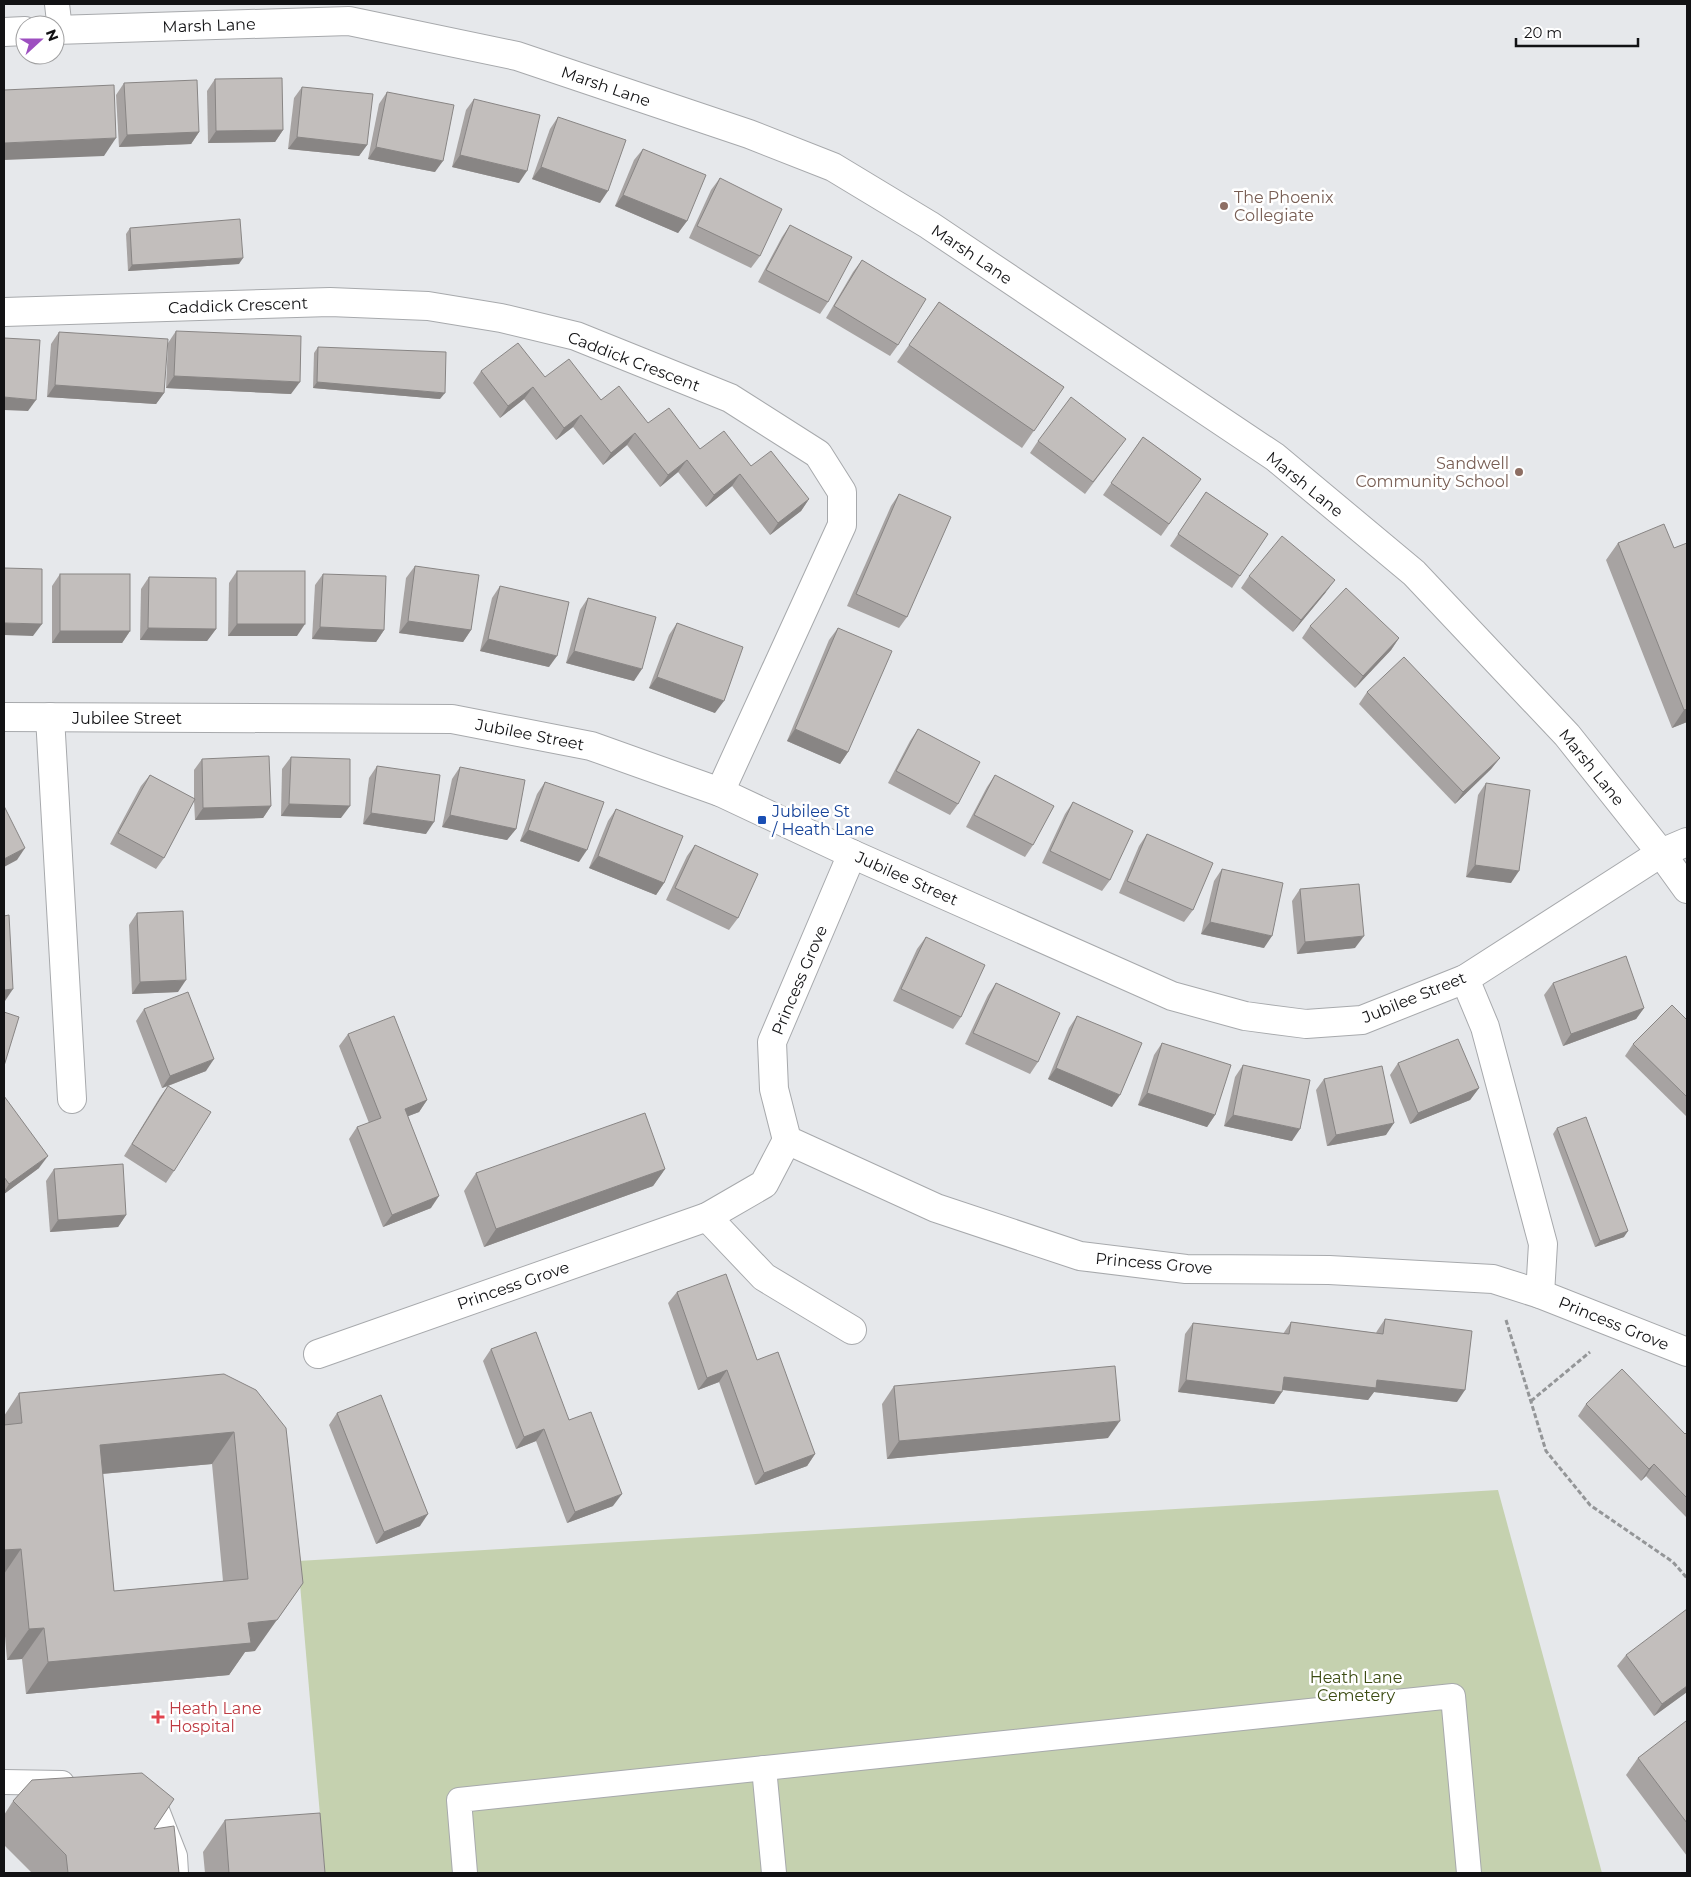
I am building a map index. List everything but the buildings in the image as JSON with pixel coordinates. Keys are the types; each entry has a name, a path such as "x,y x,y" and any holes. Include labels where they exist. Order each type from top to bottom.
{"street":[{"name":"Marsh Lane","path":"65,21 349,21 517,56 749,134 834,167 929,225 1282,464 1414,573 1567,735 1687,889"},
{"name":"Caddick Crescent","path":"4,312 330,302 428,306 501,318 576,336 730,398 818,454 842,492 842,525 720,792"},
{"name":"Jubilee Street","path":"4,717 452,719 591,746 720,792 852,854 1172,996 1245,1016 1306,1024 1362,1020 1465,979 1661,854 1687,842"},
{"name":"Jubilee Street","path":"50,717 72,1099"},
{"name":"Princess Grove","path":"318,1354 707,1217 764,1184 787,1140 774,1089 772,1042 852,854"},
{"name":"Princess Grove","path":"1465,979 1485,1027 1543,1244 1540,1294"},
{"name":"Princess Grove","path":"787,1140 936,1208 1080,1256 1186,1269 1329,1270 1493,1279 1540,1294 1687,1352"},
{"path":"707,1217 764,1277 852,1330"}],"lane":[{"path":"465,1873 459,1800 1453,1696 1469,1873"},
{"path":"764,1768 774,1873"},
{"path":"4,1782 82,1783"},
{"path":"120,1783 130,1784 157,1810 175,1856 176,1873"}],"path":[{"path":"1493,1279 1546,1452 1590,1505 1674,1562 1687,1578"},
{"path":"1531,1401 1621,1326"}],"green space":[{"name":"Heath Lane Cemetery","path":"1498,1490 1602,1873 325,1873 298,1561"}],"place":[{"name":"The Phoenix Collegiate","path":"1224,206"},
{"name":"Sandwell Community School","path":"1519,472"},
{"name":"Jubilee St / Heath Lane","path":"762,820"},
{"name":"Heath Lane Hospital","path":"158,1717"}]}
